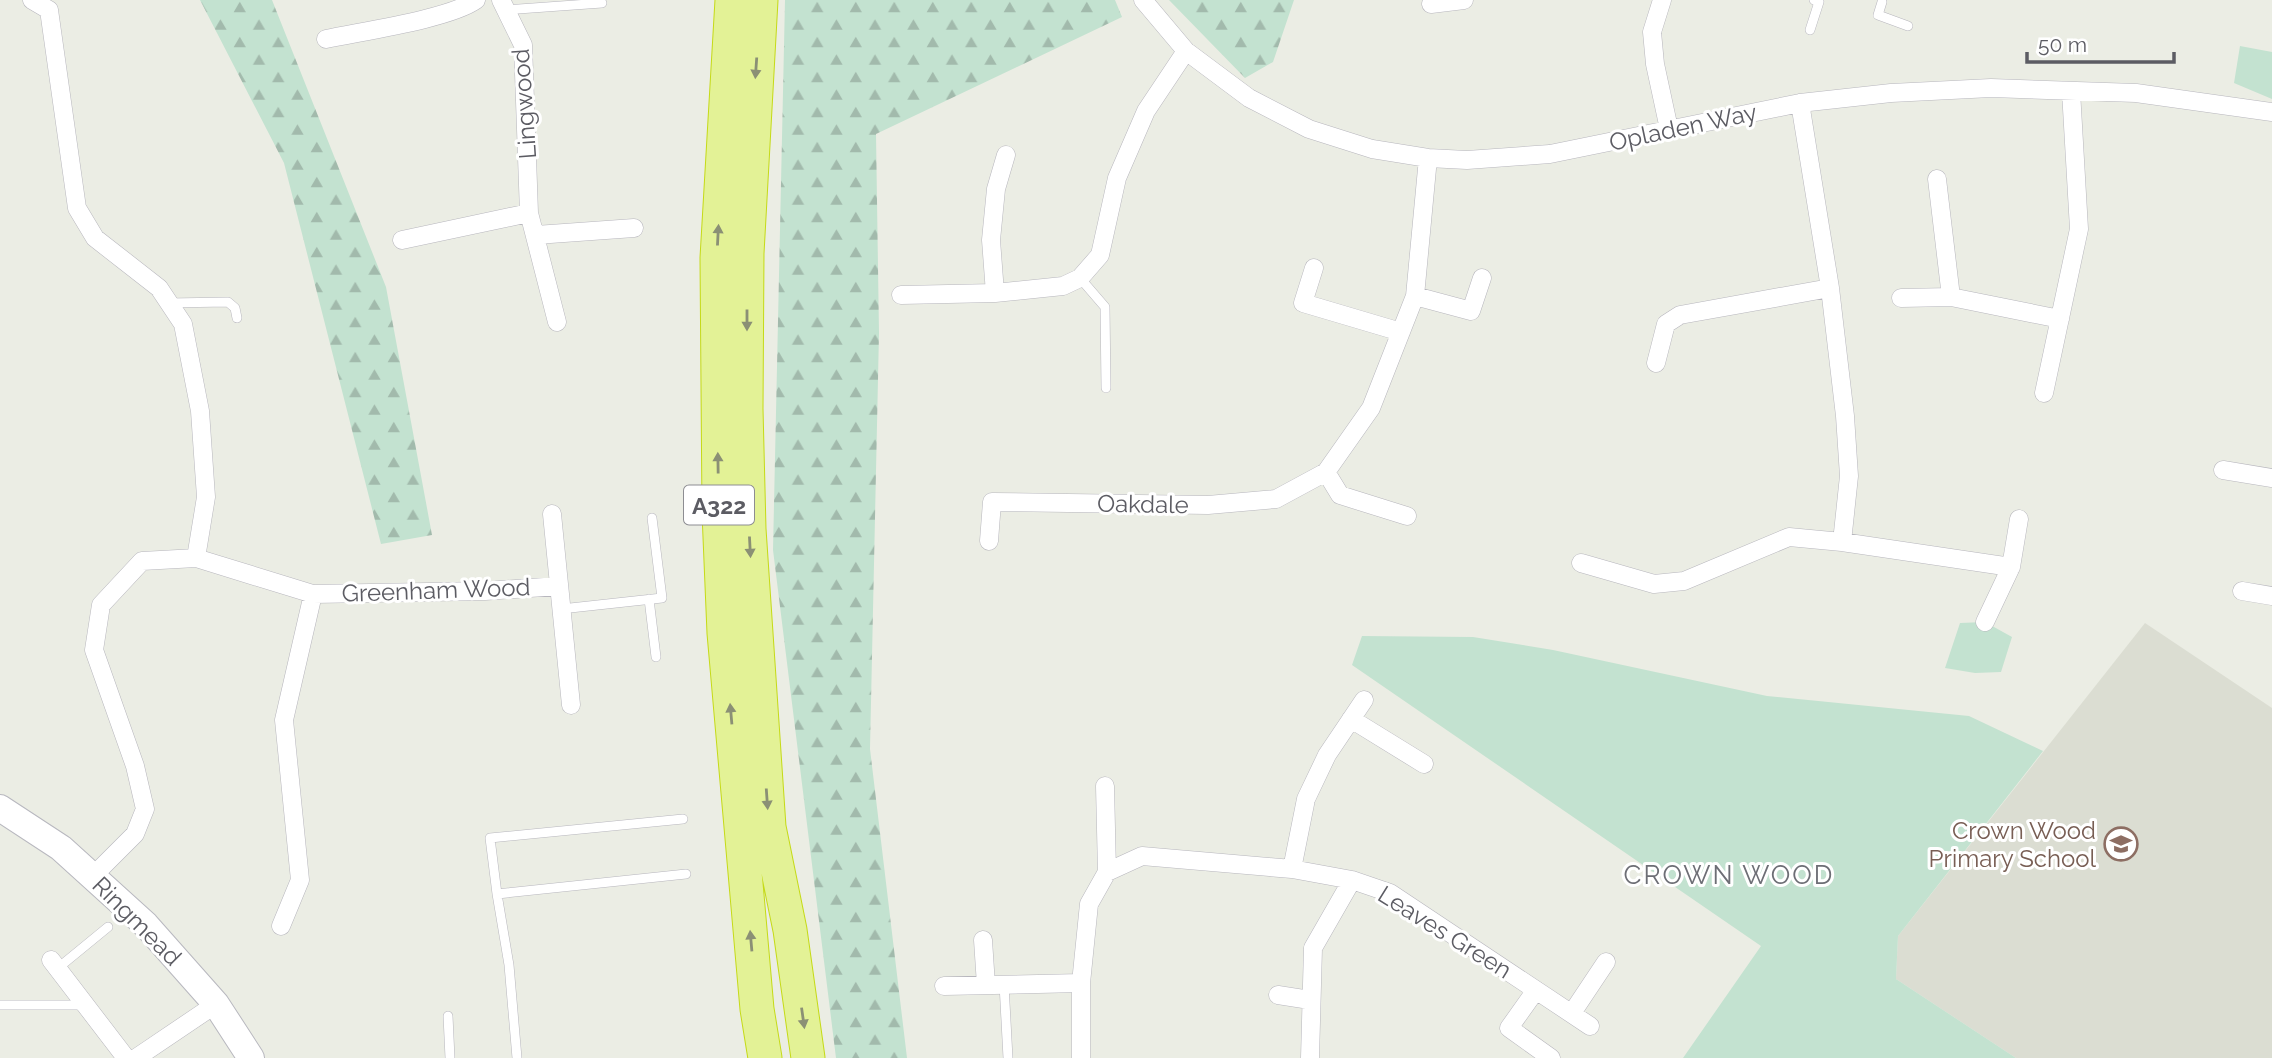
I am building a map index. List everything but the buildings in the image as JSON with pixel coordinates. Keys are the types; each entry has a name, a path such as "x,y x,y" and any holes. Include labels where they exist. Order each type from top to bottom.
{"highway":[{"name":"A322","path":"732,0 717,258 719,513 725,646 757,1009 765,1058"},
{"name":"A322","path":"761,0 747,253 746,409 750,542 769,827 790,930 808,1058"}],"street":[{"path":"32,0 49,10 77,208 95,238 159,288 183,324 200,411 206,497 196,558"},
{"path":"326,39 417,20 467,6 476,0"},
{"name":"Opladen Way","path":"1143,0 1186,51 1249,98 1309,129 1372,149 1428,158 1467,160 1550,154 1800,103 1891,93 1991,88 2136,93 2272,112"},
{"path":"1431,4 1464,0"},
{"path":"1662,0 1652,32 1655,64 1669,129"},
{"name":"Lingwood","path":"503,5 523,45 529,213 557,322"},
{"path":"901,295 995,293 1063,286 1080,278 1100,255 1117,178 1146,111 1186,51"},
{"path":"2043,393 2079,229 2071,91"},
{"path":"1800,103 1830,288 1849,476 1842,542"},
{"path":"995,293 992,227 996,189 1006,155"},
{"name":"Oakdale","path":"989,541 992,502 1208,505 1276,499 1326,472 1371,408 1415,296 1428,158"},
{"path":"1937,179 1951,297"},
{"path":"402,240 529,213"},
{"path":"536,235 635,228"},
{"path":"1314,268 1303,303 1401,332"},
{"path":"1415,296 1471,311 1482,278"},
{"path":"1656,363 1667,324 1680,315 1830,288"},
{"path":"1901,298 1951,297 2060,319"},
{"path":"2223,470 2272,478"},
{"path":"1326,472 1340,495 1407,516"},
{"name":"Greenham Wood","path":"552,514 571,705"},
{"path":"1985,622 2011,567 2019,519"},
{"path":"1581,564 1654,584 1684,581 1789,537 1842,542 2011,567"},
{"name":"Greenham Wood","path":"93,876 135,834 145,808 135,766 94,650 101,605 142,561 196,558 313,594 485,591 559,586"},
{"path":"2242,591 2272,596"},
{"name":"Greenham Wood","path":"281,926 300,880 284,720 313,594"},
{"path":"1292,869 1306,799 1327,755 1364,700"},
{"path":"1351,719 1424,764"},
{"path":"1081,1058 1081,983 1088,904 1107,872 1105,786"},
{"name":"Ringmead","path":"0,808 61,848 146,925 216,1004 251,1058"},
{"name":"Leaves Green","path":"1107,872 1142,856 1292,869 1352,880 1390,893 1590,1026"},
{"name":"Leaves Green","path":"1310,1058 1313,948 1352,880"},
{"path":"983,940 995,985"},
{"path":"1572,1013 1606,962"},
{"path":"55,964 126,1058"},
{"path":"944,986 1081,983"},
{"name":"Leaves Green","path":"1536,990 1509,1028 1551,1058"},
{"path":"1278,995 1310,1000"},
{"path":"136,1058 216,1004"}],"lane":[{"path":"1810,30 1819,2 1814,0"},
{"path":"1882,2 1878,15 1908,26"},
{"path":"503,5 602,3"},
{"path":"1080,278 1105,307 1106,388"},
{"path":"169,303 228,302 235,308 237,317"},
{"path":"561,609 662,598 652,518"},
{"path":"649,599 656,657"},
{"path":"517,1058 509,965 490,838 683,818"},
{"path":"497,894 686,874"},
{"path":"55,964 108,927"},
{"path":"995,985 1008,1058"},
{"path":"0,1005 86,1004"},
{"path":"448,1016 450,1058"}],"shaded area":[{"name":"Crown Wood Primary School","path":"2145,623 2272,708 2272,1058 2016,1058 1896,979 1898,936"}],"green space":[{"path":"200,0 272,0 386,287 432,535 381,544 284,163"},
{"path":"785,0 1115,0 1122,17 876,134 879,333 870,749 907,1058 836,1058 773,550"},
{"path":"1169,0 1294,0 1273,62 1245,78"},
{"path":"2240,46 2272,52 2272,99 2234,83"},
{"path":"1985,622 2012,637 2001,672 1975,673 1945,668 1960,623"},
{"path":"1362,636 1473,637 1553,650 1767,696 1969,716 2043,751 1898,936 1896,979 2016,1058 1683,1058 1761,946 1352,665"}],"place":[{"name":"Crown Wood Primary School","path":"2121,844"}],"district":[{"name":"CROWN WOOD","path":"1729,875"}]}
